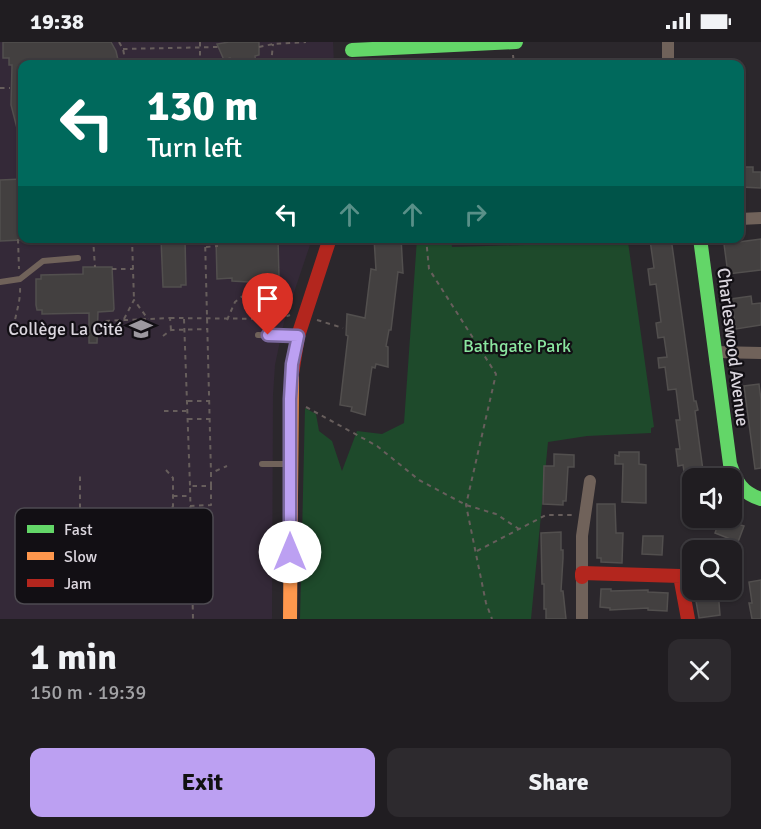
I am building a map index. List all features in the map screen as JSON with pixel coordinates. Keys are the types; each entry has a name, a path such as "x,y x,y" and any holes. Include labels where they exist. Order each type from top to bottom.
{"street":[{"path":"352,46 516,42"},
{"path":"668,42 668,60"},
{"path":"744,219 761,218"},
{"path":"290,619 292,364 298,336 328,243"},
{"name":"Charleswood Avenue","path":"701,243 730,464 736,484 744,492 761,499"},
{"path":"715,352 761,353"},
{"path":"582,619 582,536 590,481"},
{"path":"582,575 680,576 688,619"}],"lane":[{"path":"0,282 20,279 43,261 78,258"},
{"path":"258,335 298,336"},
{"path":"262,465 290,464"}],"path":[{"path":"118,42 123,49 125,60"},
{"path":"200,42 200,60"},
{"path":"259,47 306,42"},
{"path":"271,60 273,44"},
{"path":"123,49 218,47"},
{"path":"0,88 10,88"},
{"path":"93,243 95,267"},
{"path":"123,320 134,300 132,243"},
{"path":"184,319 190,506 211,505 205,243"},
{"path":"426,243 429,269 496,374 466,505 492,619"},
{"path":"205,247 218,246"},
{"path":"112,269 133,269"},
{"path":"227,320 236,302 253,288 267,320"},
{"path":"134,300 148,319"},
{"path":"99,336 103,321 170,318 267,320 280,319 297,310"},
{"path":"316,314 317,320 343,328"},
{"path":"170,318 171,330"},
{"path":"163,336 171,330 207,329"},
{"path":"290,399 377,447 419,480 466,505 496,514 519,529"},
{"path":"187,401 209,401"},
{"path":"165,411 188,411"},
{"path":"188,419 210,419"},
{"path":"211,473 227,466"},
{"path":"166,470 173,477 172,508"},
{"path":"80,472 80,508"},
{"path":"190,486 211,486"},
{"path":"173,496 191,496"},
{"path":"476,552 546,515 585,515"},
{"path":"192,604 192,619"}],"shaded area":[{"name":"Collège La Cité","path":"0,42 333,42 334,60 18,60 18,243 311,243 284,322 275,365 272,619 0,619"}],"green space":[{"name":"Bathgate Park","path":"417,243 452,243 452,247 628,243 654,427 651,428 651,433 587,436 548,442 531,619 300,619 305,408 316,414 319,431 332,441 342,471 357,431 382,434 404,423"}],"building":[{"path":"3,42 111,42 118,60 18,60 18,132 11,105 12,65 9,65 9,58 3,58"},
{"path":"259,42 259,55 255,56 256,60 230,60 230,58 224,60 217,44"},
{"path":"744,167 753,167 753,172 761,172 761,188 744,187"},
{"path":"18,179 18,240 0,241 0,180"},
{"path":"761,239 761,270 728,274 724,244"},
{"path":"161,243 185,243 186,285 163,287"},
{"path":"216,243 278,243 279,277 264,277 265,280 249,282 232,281 232,278 217,279"},
{"path":"374,243 401,243 403,273 398,272 391,330 389,330 386,346 388,347 388,367 376,364 375,368 372,367 365,415 351,411 352,407 340,405 348,336 346,335 347,314 365,318 371,269 376,270"},
{"path":"650,243 672,243 694,401 696,401 698,410 695,411 703,468 678,466 676,449 680,449 676,420 680,420 676,389 668,390 665,367 659,368 658,358 667,357 664,337 658,338 656,323 661,322 656,284 650,285 648,269 654,268"},
{"path":"83,267 112,267 114,309 98,312 97,343 89,343 89,313 42,314 42,310 37,310 36,305 36,279 41,279 41,275 83,274"},
{"path":"751,296 752,304 761,303 761,325 736,329 731,299"},
{"path":"759,384 761,468 755,469 744,386"},
{"path":"619,452 639,452 639,464 646,465 646,503 622,502 623,464 615,464 615,455 619,456"},
{"path":"554,454 574,455 574,467 568,467 566,501 563,501 563,505 543,504 544,466 554,466"},
{"path":"597,504 615,504 616,533 623,533 622,563 601,562 601,558 597,558"},
{"path":"742,525 744,526 739,540 715,533 717,528 742,528"},
{"path":"561,532 563,558 561,591 563,591 566,619 546,619 544,584 542,584 541,533"},
{"path":"643,536 663,536 662,555 642,554"},
{"path":"761,580 761,619 752,619 749,582"},
{"path":"601,589 648,590 648,592 668,593 667,611 648,610 648,608 610,610 610,608 600,607"},
{"path":"696,600 719,600 720,615 699,618"}],"traffic: fast":[{"path":"352,50 516,42"},
{"path":"701,243 730,464 744,490 761,499"}],"traffic: slow":[{"path":"290,619 292,374"}],"traffic: jam":[{"path":"292,374 298,336 328,243"},
{"path":"582,577 582,573 680,576 688,619"}],"place":[{"name":"Collège La Cité","path":"141,329"}],"route":[{"path":"268,335 298,336 292,364 290,399 290,552"}]}
